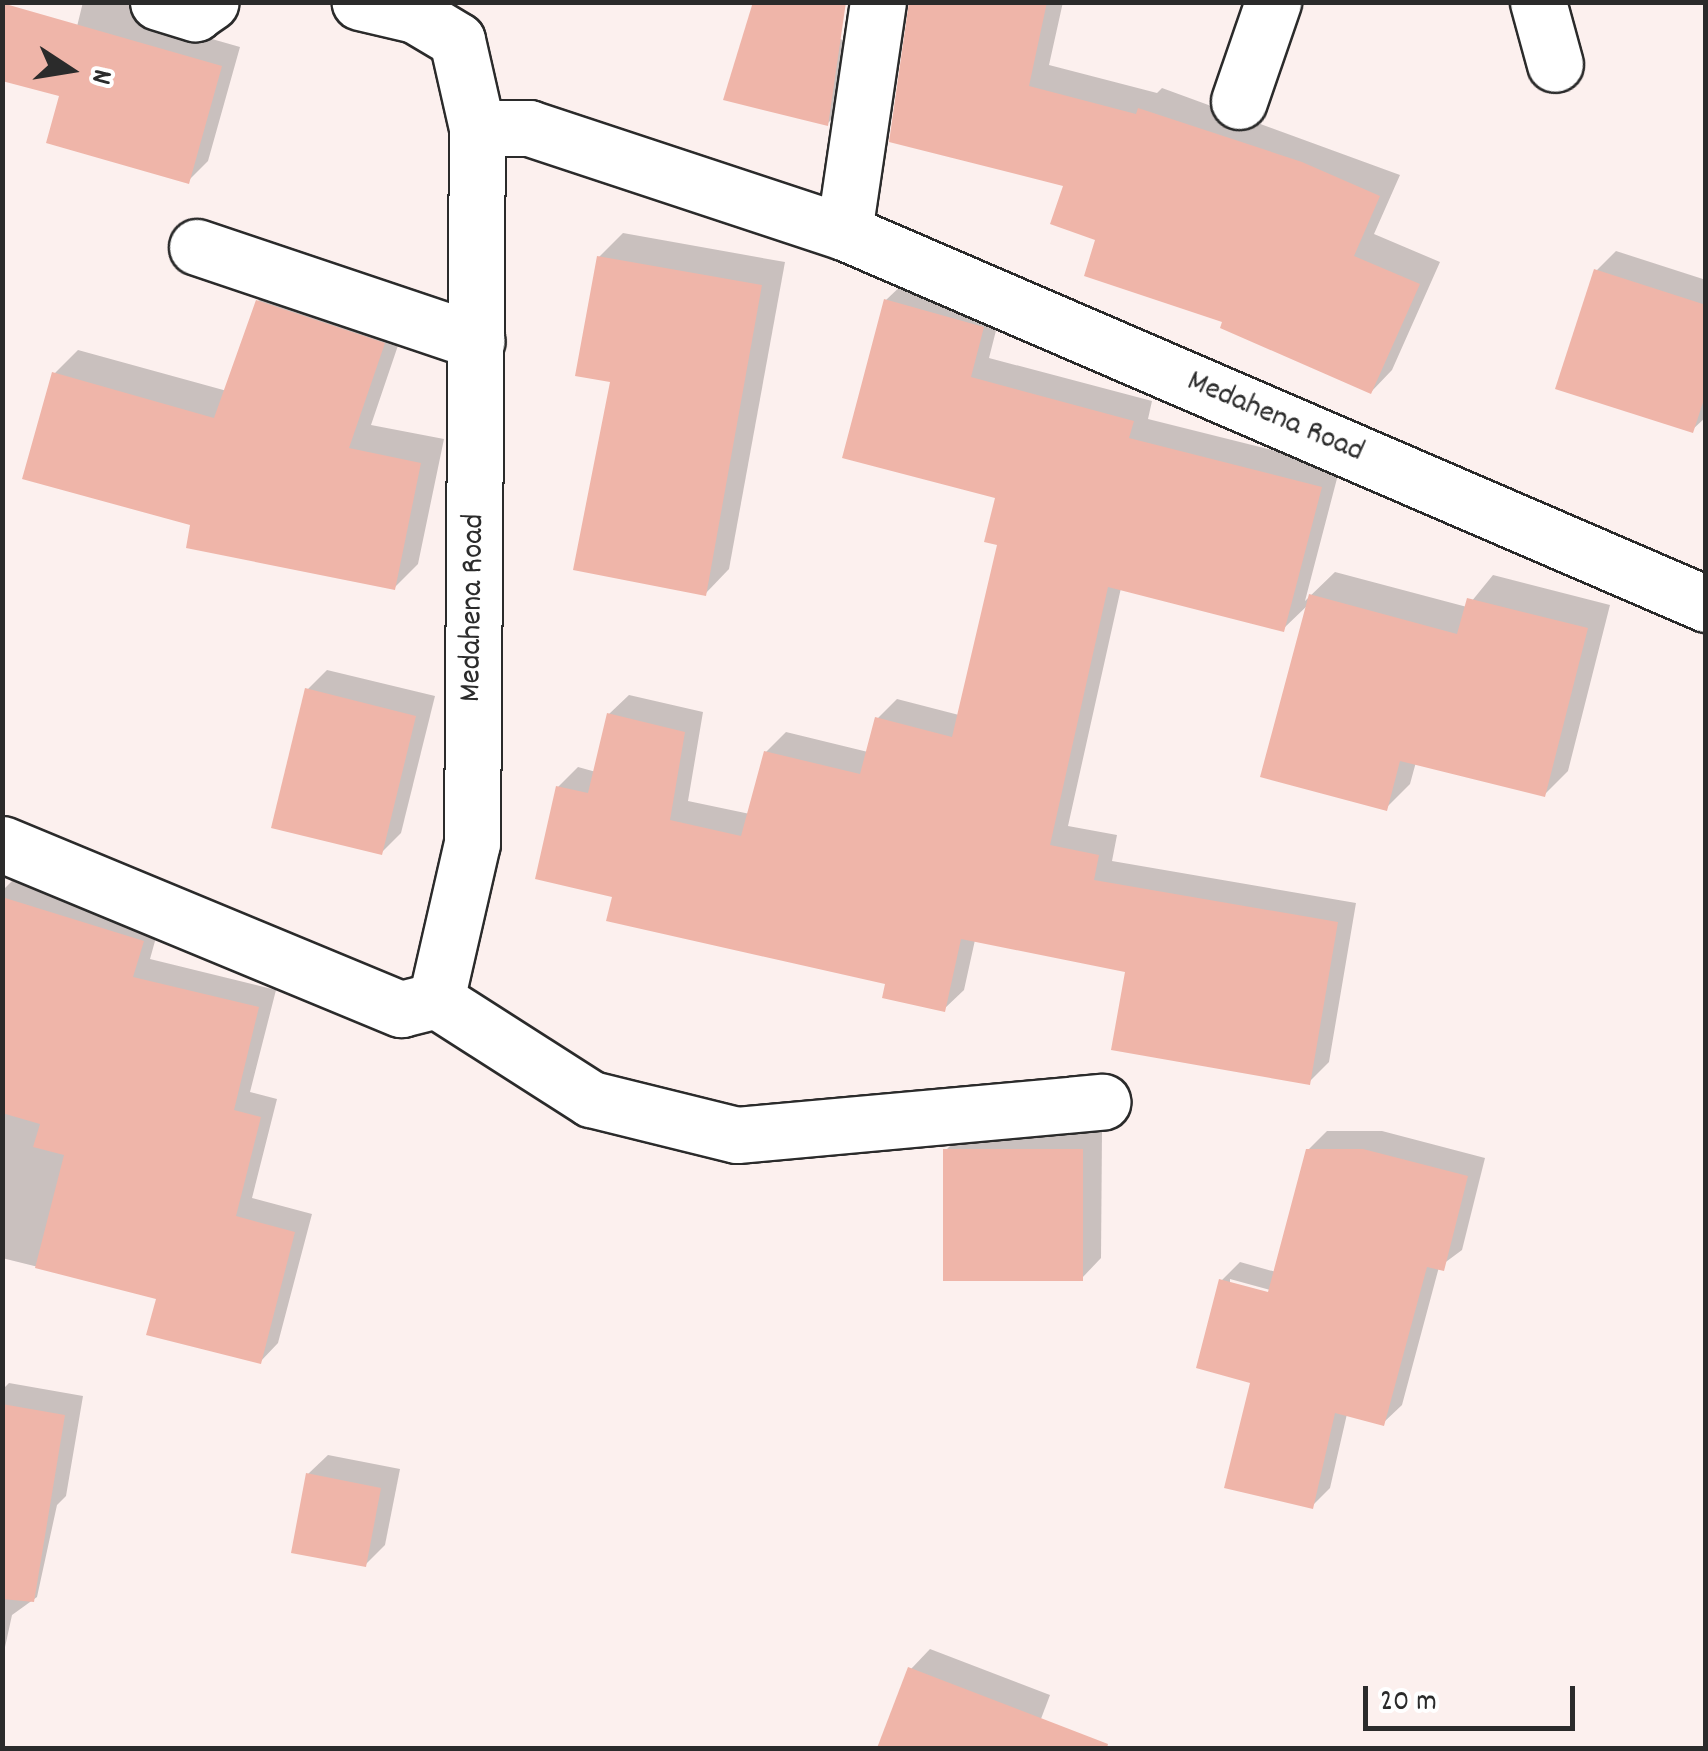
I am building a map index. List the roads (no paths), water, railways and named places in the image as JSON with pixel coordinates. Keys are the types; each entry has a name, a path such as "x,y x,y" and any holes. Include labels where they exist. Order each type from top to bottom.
{"street":[{"path":"158,2 196,13 212,2"},
{"path":"360,2 415,15 457,40 477,128"},
{"path":"844,232 878,2"},
{"path":"1239,101 1273,2"},
{"path":"1538,2 1555,64"},
{"name":"Medahena Road","path":"436,1000 472,843 477,128 530,128 844,232 1706,604"},
{"path":"197,246 477,341"},
{"path":"2,844 401,1009 436,1000 590,1100 737,1136 1103,1102"}]}
